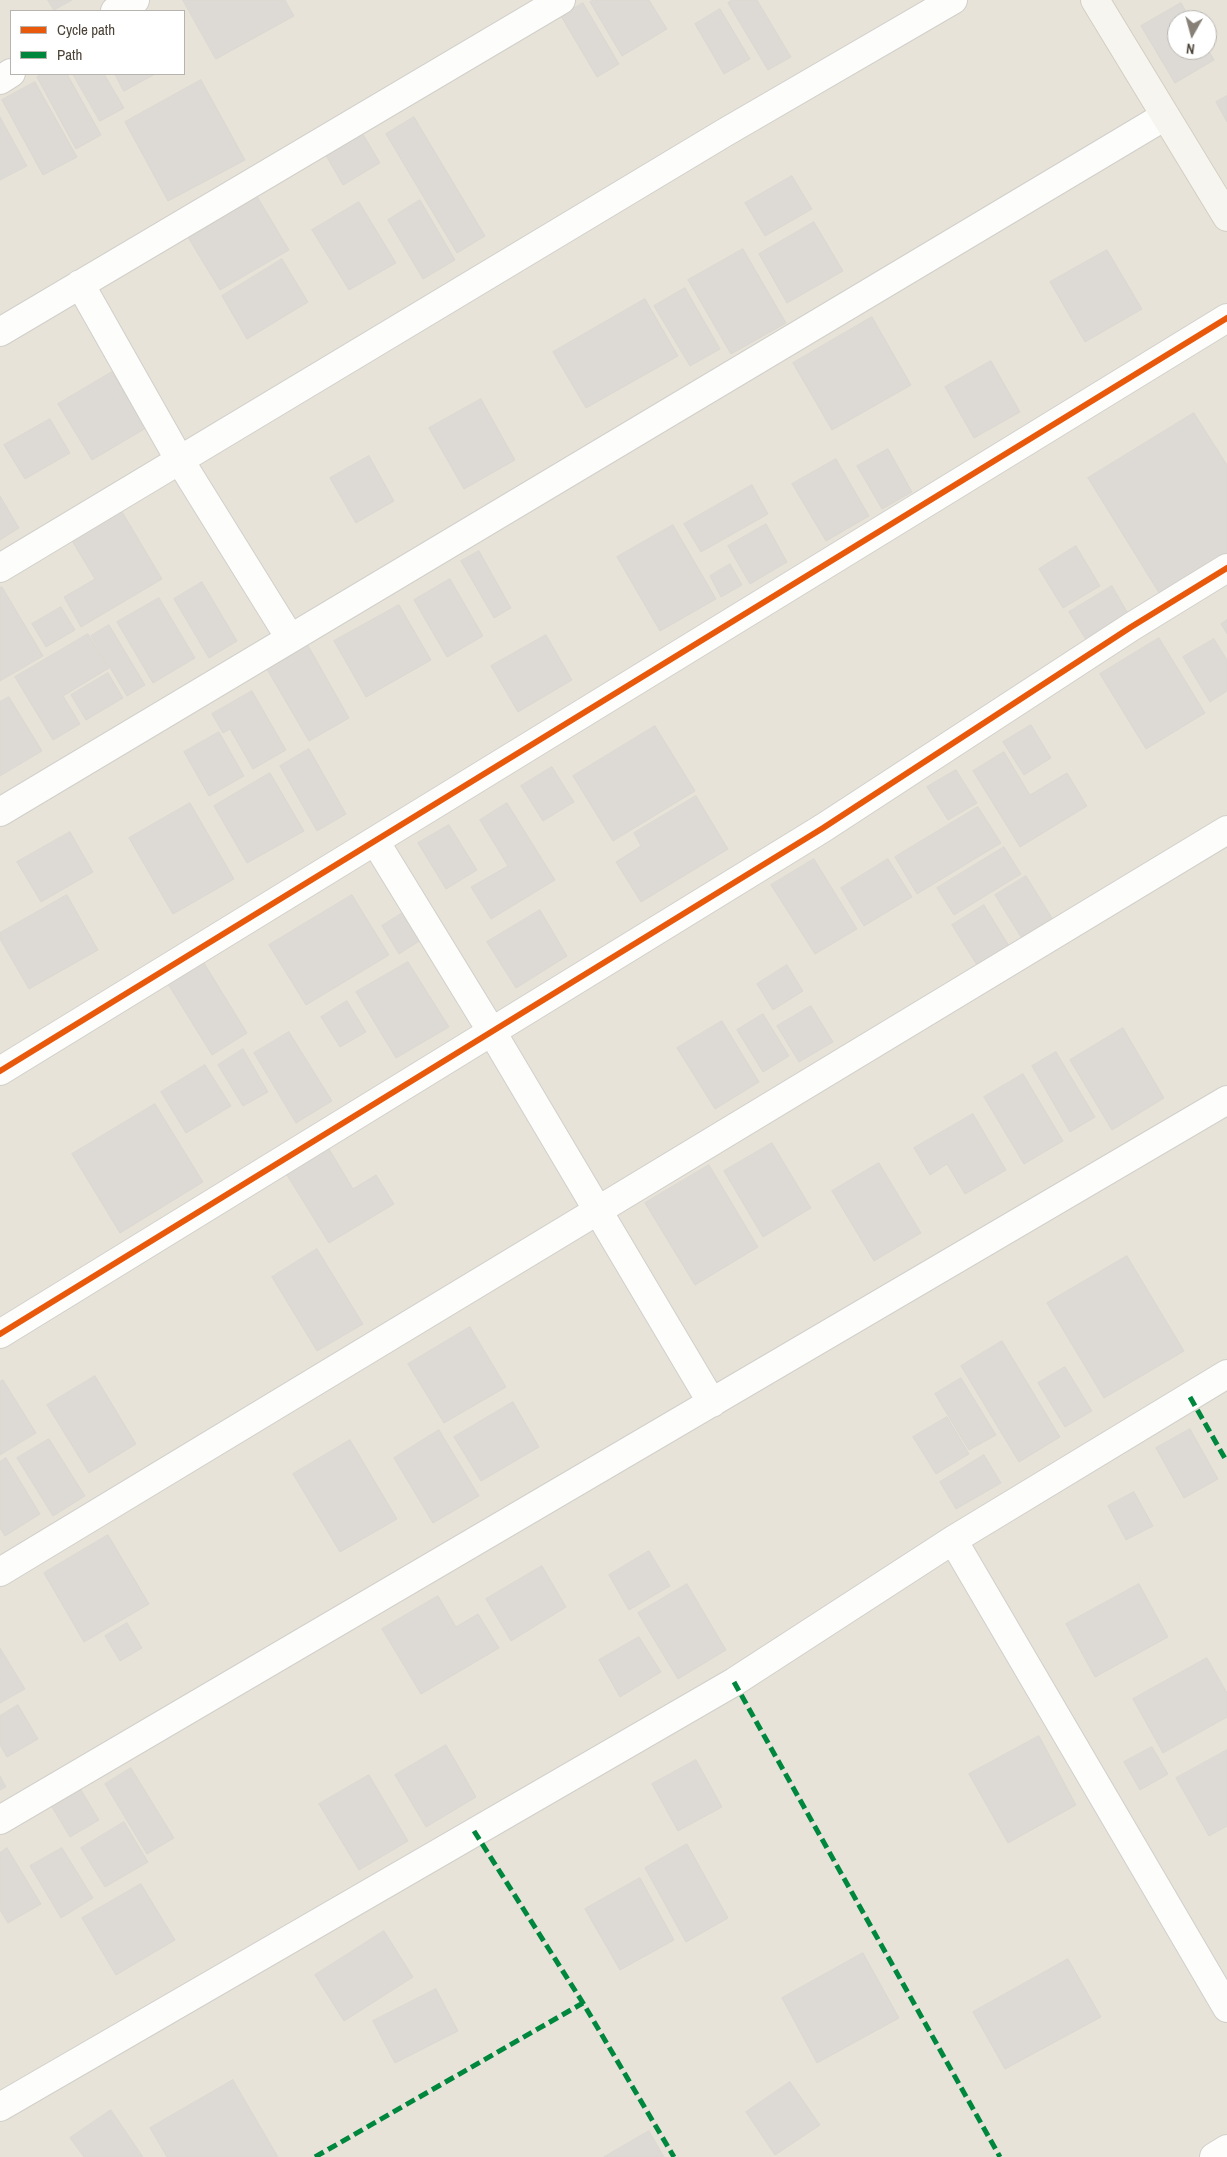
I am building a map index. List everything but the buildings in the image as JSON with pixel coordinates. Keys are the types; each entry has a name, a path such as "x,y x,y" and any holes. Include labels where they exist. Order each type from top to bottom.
{"street":[{"path":"118,10 134,0"},
{"path":"0,332 561,0"},
{"path":"0,568 724,133 953,0"},
{"path":"1095,0 1227,217"},
{"path":"0,812 1165,116"},
{"path":"80,284 179,459 290,638"},
{"path":"0,1071 1227,318"},
{"path":"0,1334 823,828 1114,638 1227,568"},
{"path":"0,1572 1227,830"},
{"path":"375,841 492,1032 712,1403"},
{"path":"0,1820 1227,1100"},
{"path":"0,2107 734,1682 954,1540 1227,1374"},
{"path":"954,1540 1227,2008"},
{"path":"1214,2157 1227,2149"}],"shaded area":[{"path":"0,0 1227,0 1227,2157 0,2157"}],"marked path":[{"path":"1190,1397 1227,1462"},
{"path":"734,1682 1000,2157"},
{"path":"474,1831 583,2003 674,2157"},
{"path":"315,2157 583,2003"}],"cycle path":[{"path":"0,1071 1227,318"},
{"path":"0,1334 823,828 1131,627 1227,568"}]}
